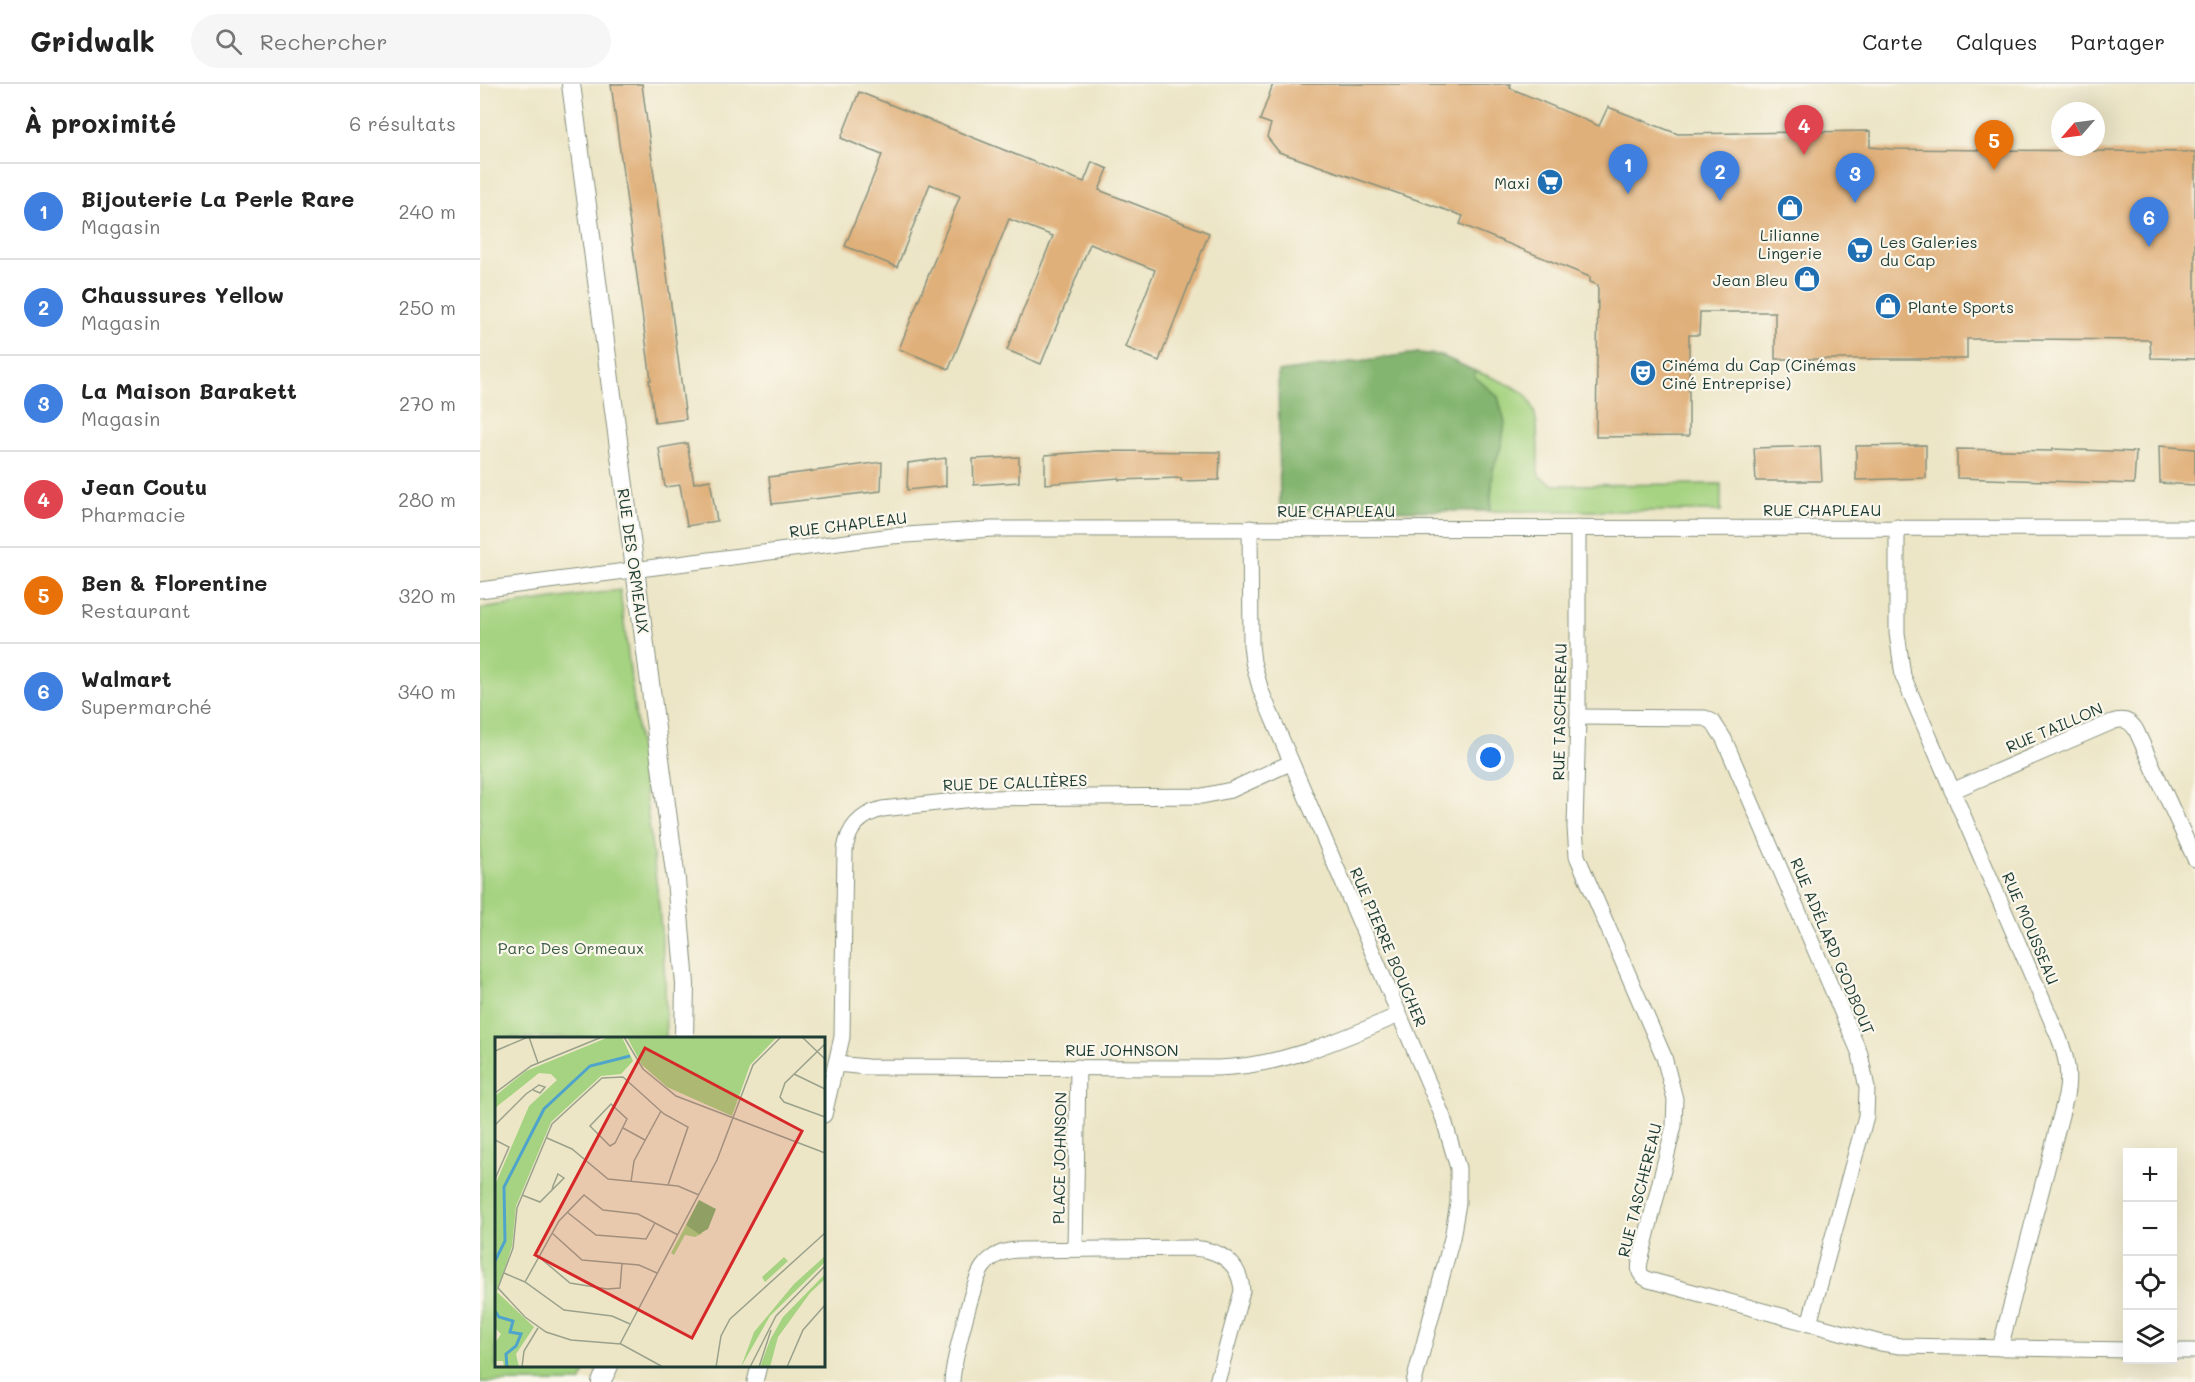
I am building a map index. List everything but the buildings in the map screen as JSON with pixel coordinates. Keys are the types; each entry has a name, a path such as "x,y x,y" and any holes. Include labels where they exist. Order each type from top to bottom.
{"street":[{"name":"RUE DES ORMEAUX","path":"571,84 676,880 685,984 684,1037"},
{"name":"RUE MOUSSEAU","path":"1897,527 1897,633 1900,663 1907,688 2067,1061 2066,1096 2000,1348"},
{"name":"RUE PIERRE BOUCHER","path":"1250,528 1251,645 1261,692 1443,1117 1454,1151 1459,1186 1454,1230 1414,1382"},
{"name":"RUE TASCHEREAU","path":"1578,528 1578,717 1575,827 1577,856 1664,1057 1675,1099 1674,1126 1639,1271 1641,1276 1809,1324 1900,1346 2123,1350"},
{"name":"RUE CHAPLEAU","path":"480,590 882,537 961,530 2195,528"},
{"name":"RUE ADÉLARD GODBOUT","path":"1578,717 1705,718 1713,722 1729,750 1860,1054 1867,1088 1866,1116 1809,1324"},
{"name":"RUE TAILLON","path":"1952,791 2112,722 2124,719 2129,721 2136,730 2195,859"},
{"name":"RUE DE CALLIÈRES","path":"825,1111 842,1037 844,1017 845,850 849,833 866,815 882,809 974,798 1202,796 1231,790 1290,763"},
{"name":"RUE JOHNSON","path":"836,1064 867,1067 1218,1068 1253,1065 1302,1054 1399,1015"},
{"name":"PLACE JOHNSON","path":"1075,1249 1078,1067"},
{"path":"952,1382 952,1374 976,1280 985,1264 1010,1250 1075,1249 1200,1249 1216,1252 1230,1261 1239,1275 1242,1292 1217,1382"},
{"path":"2177,1351 2195,1351"},
{"path":"601,1382 608,1367"},
{"path":"755,1382 759,1367"}],"green space":[{"path":"1418,353 1440,355 1475,371 1474,376 1498,397 1505,423 1502,443 1493,470 1490,511 1280,510 1278,372"},
{"path":"1475,371 1511,386 1522,392 1528,399 1536,418 1538,472 1540,477 1554,485 1721,484 1721,511 1490,511 1493,470 1502,443 1474,376"},
{"name":"Parc Des Ormeaux","path":"620,590 659,905 665,980 666,1037 495,1037 495,1367 588,1367 580,1382 480,1382 480,609"}],"place":[{"name":"Jean Coutu","path":"1804,155"},
{"name":"Ben & Florentine","path":"1994,170"},
{"name":"Maxi","path":"1550,182"},
{"name":"Bijouterie La Perle Rare","path":"1628,194"},
{"name":"Chaussures Yellow","path":"1720,201"},
{"name":"La Maison Barakett","path":"1855,203"},
{"name":"Lilianne Lingerie","path":"1790,208"},
{"name":"Walmart","path":"2149,247"},
{"name":"Les Galeries du Cap","path":"1860,250"},
{"name":"Jean Bleu","path":"1807,279"},
{"name":"Plante Sports","path":"1888,306"},
{"name":"Cinéma du Cap (Cinémas Ciné Entreprise)","path":"1643,373"}]}
